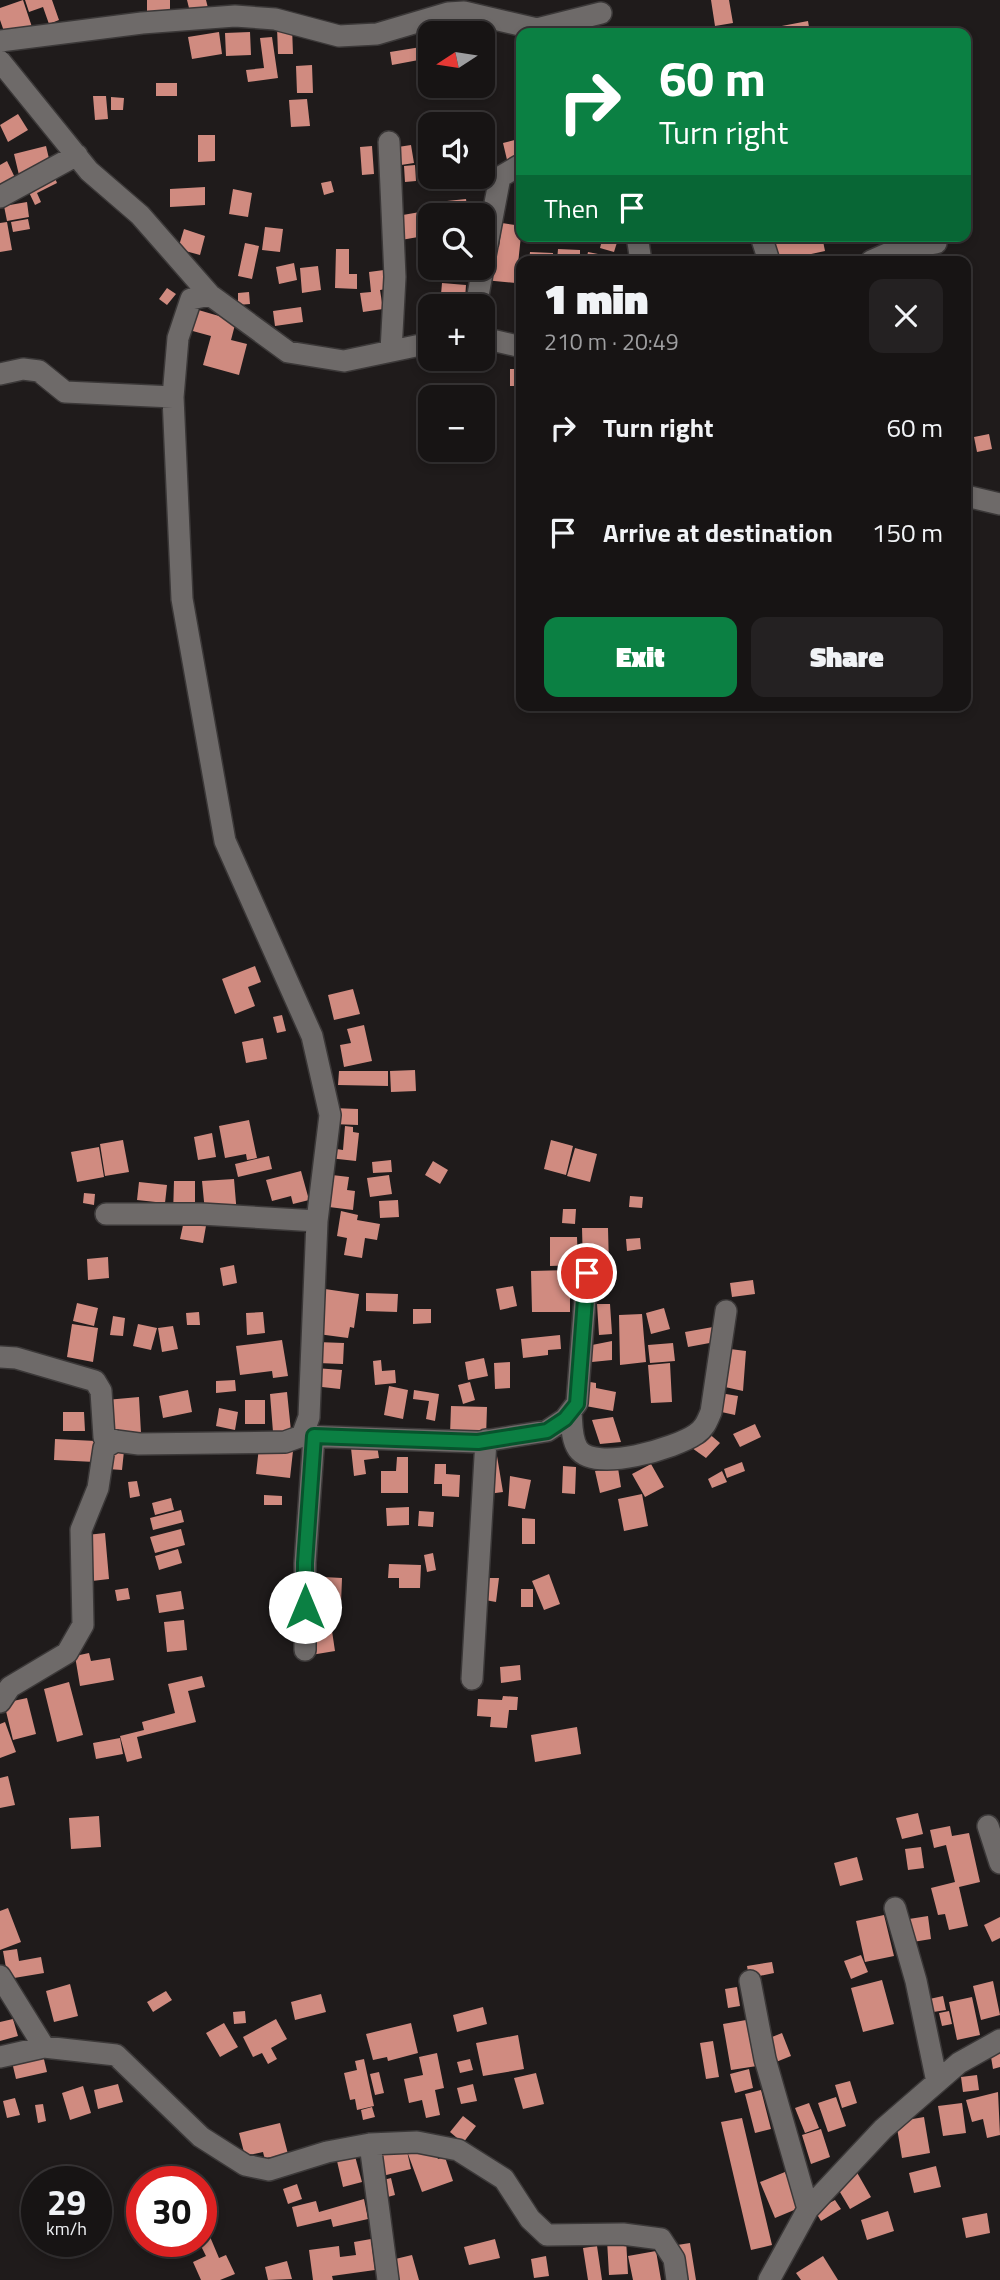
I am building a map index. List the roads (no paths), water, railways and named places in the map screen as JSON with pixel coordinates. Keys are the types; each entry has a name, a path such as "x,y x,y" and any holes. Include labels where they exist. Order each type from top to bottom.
{"street":[{"path":"0,41 142,23 235,16 275,19 339,36 377,34 448,13 464,12 533,28"},
{"path":"542,28 601,15"},
{"path":"0,61 89,170 140,215 211,295 288,352 344,361 418,345"},
{"path":"389,142 395,278 391,351"},
{"path":"0,197 77,155"},
{"path":"495,203 500,177 516,168"},
{"path":"882,256 898,249 936,243"},
{"path":"211,295 191,299 178,338 173,397 182,599 225,841 312,1036 330,1115 317,1221 308,1436 305,1650"},
{"path":"495,341 516,346"},
{"path":"0,374 23,369 39,371 65,393 173,397"},
{"path":"971,497 1000,504"},
{"path":"106,1214 201,1213 317,1221"},
{"path":"0,1356 16,1358 95,1381 101,1391 104,1437 116,1441 139,1444 285,1441 308,1436 486,1440 547,1431 565,1419 577,1404 587,1273"},
{"path":"571,1412 579,1450 587,1457 599,1460 640,1455 695,1435 705,1427 711,1412 726,1311"},
{"path":"471,1678 486,1440"},
{"path":"0,1702 10,1687 67,1653 83,1625 81,1530 98,1488 104,1448 116,1441"},
{"path":"988,1826 1000,1863"},
{"path":"895,1908 916,1982 937,2082"},
{"path":"0,1976 44,2047"},
{"path":"750,1981 765,2059 808,2209"},
{"path":"769,2280 808,2209 883,2129 959,2063 1000,2040"},
{"path":"0,2057 44,2047 116,2055 201,2137 245,2165 269,2170 327,2152 370,2144 417,2142 458,2150 504,2179 530,2219 547,2235 622,2234 660,2239 674,2259 677,2280"},
{"path":"370,2144 388,2280"}]}
